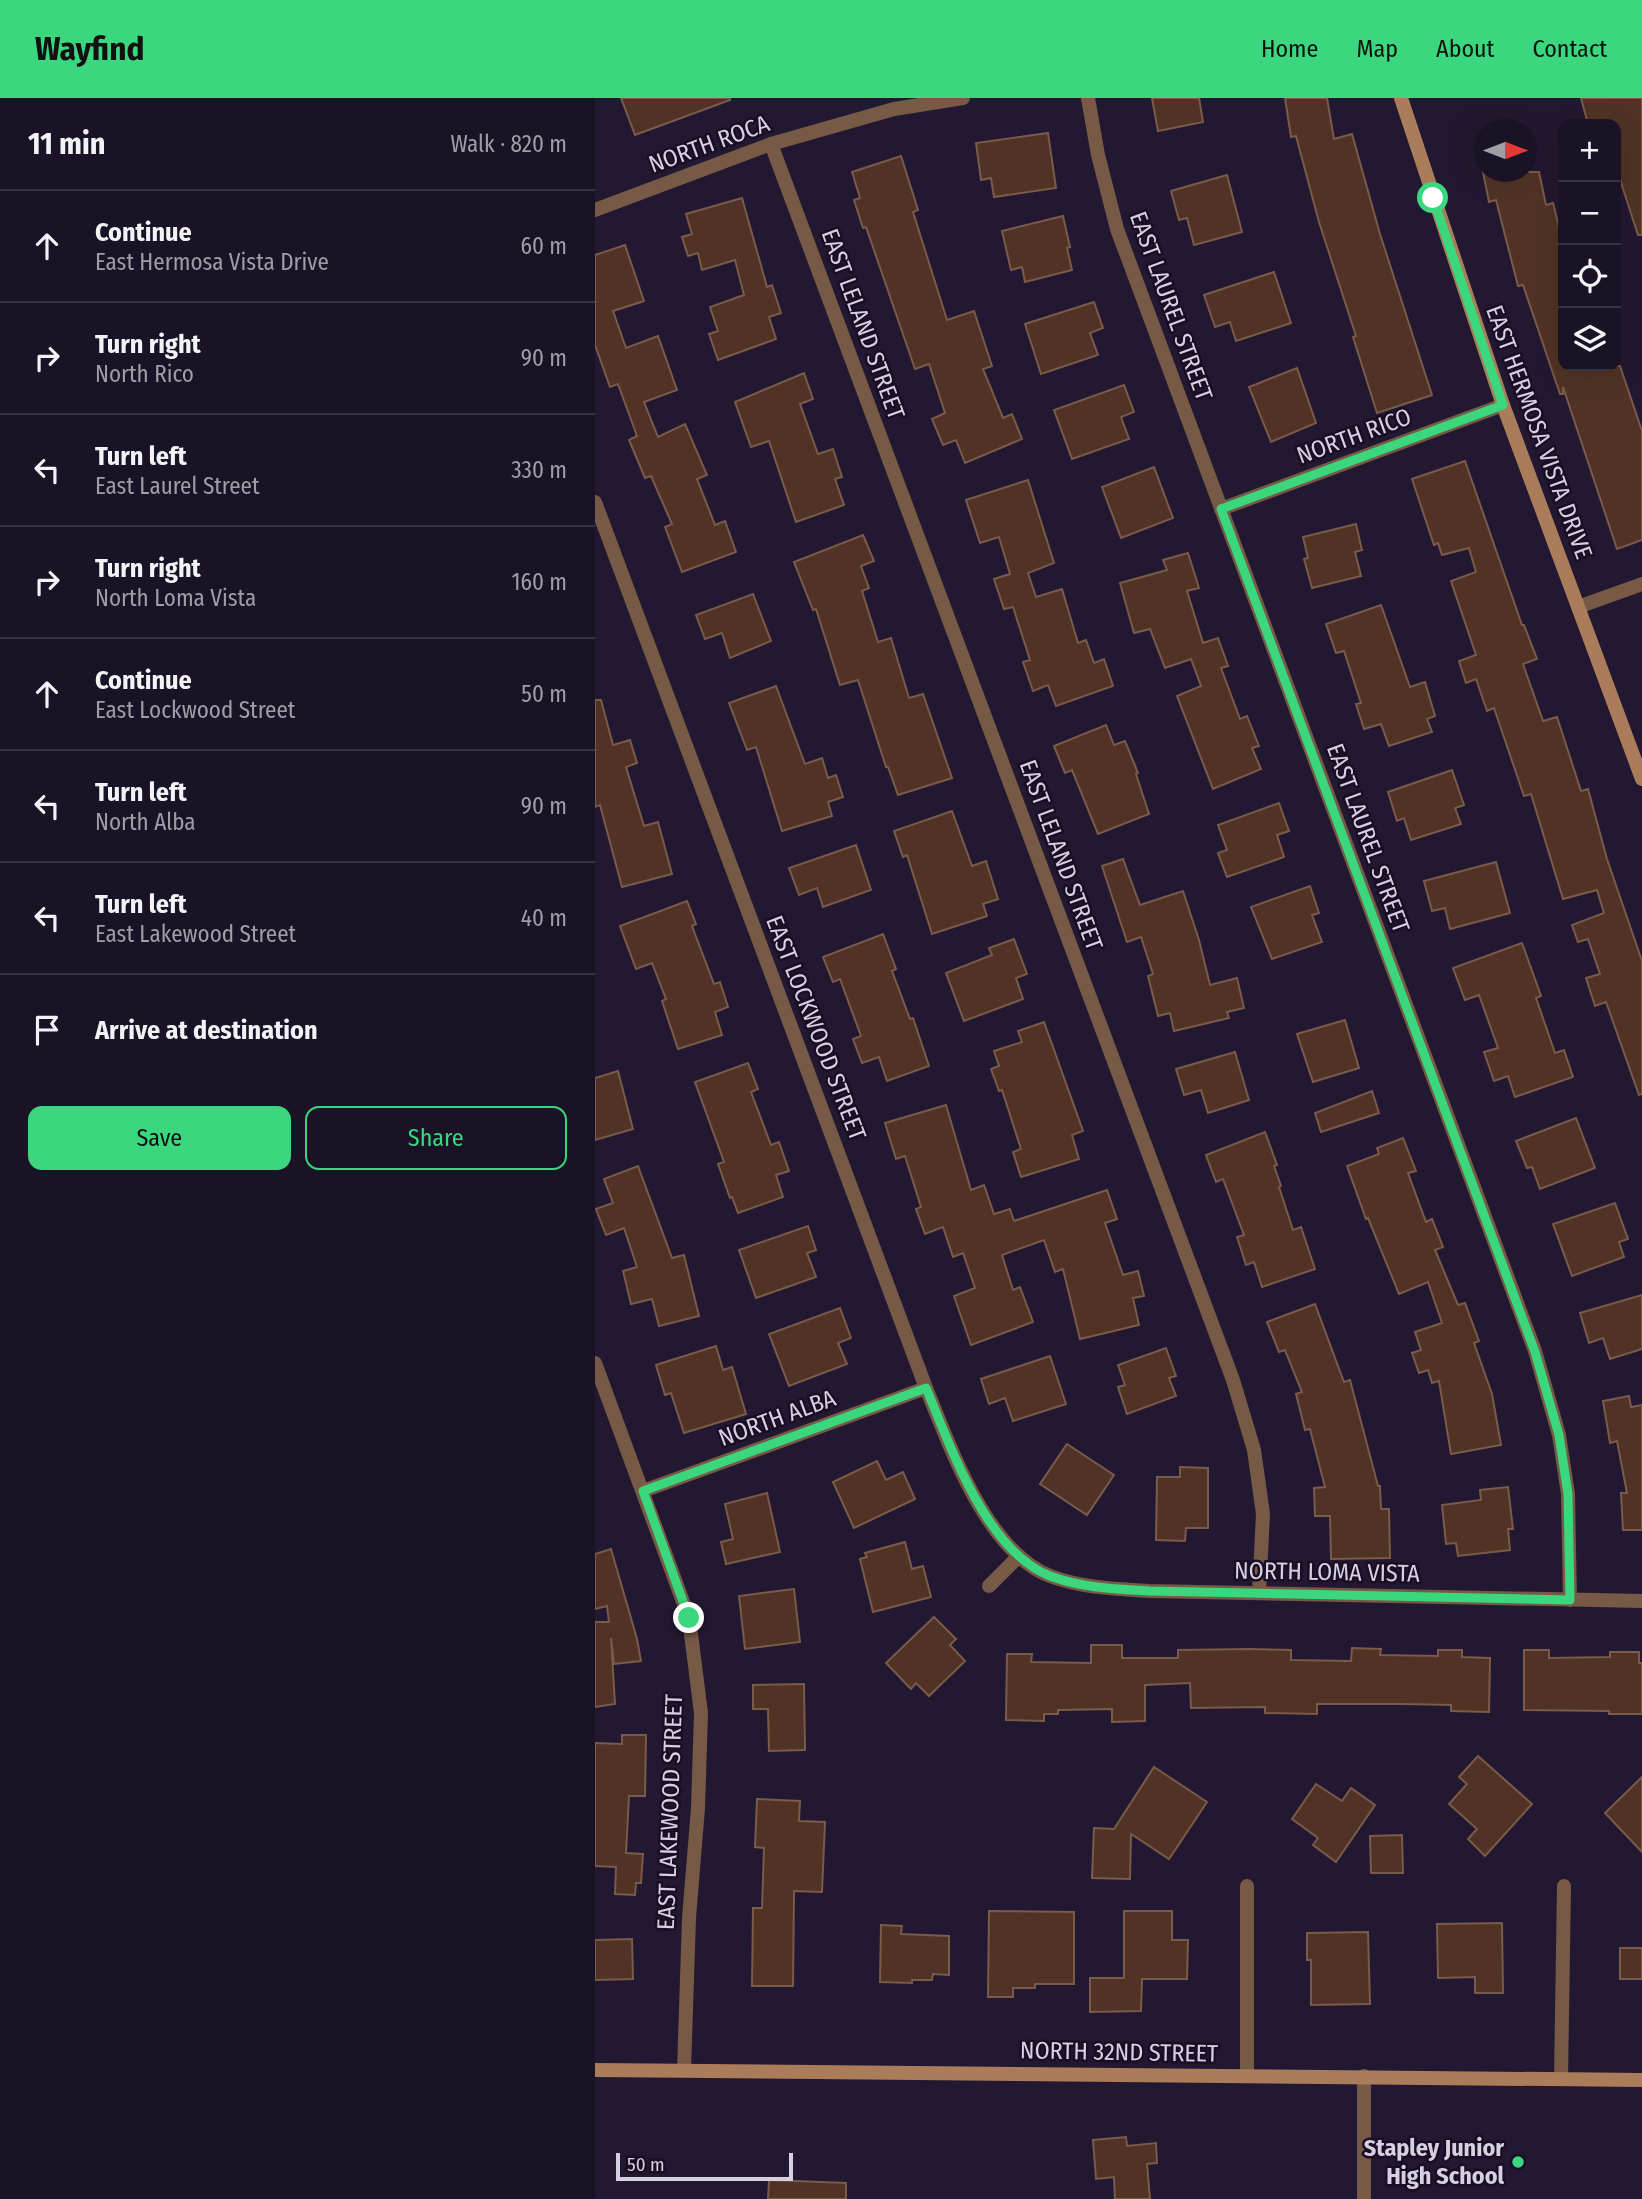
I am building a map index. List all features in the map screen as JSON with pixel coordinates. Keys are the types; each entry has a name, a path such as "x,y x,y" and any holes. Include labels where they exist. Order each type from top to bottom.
{"street":[{"name":"NORTH ROCA","path":"595,210 771,144 894,109 963,98"},
{"name":"EAST LAUREL STREET","path":"1088,98 1098,155 1117,229 1535,1352 1559,1435 1568,1494 1570,1600"},
{"name":"EAST HERMOSA VISTA DRIVE","path":"1401,98 1503,405 1642,779"},
{"name":"EAST LELAND STREET","path":"771,144 1233,1380 1254,1450 1263,1514 1259,1593"},
{"name":"NORTH RICO","path":"1221,509 1503,405"},
{"name":"EAST LOCKWOOD STREET","path":"595,502 926,1388 959,1468 991,1524 1019,1556"},
{"path":"1578,607 1642,584"},
{"name":"EAST LAKEWOOD STREET","path":"595,1363 689,1618 701,1713 698,1808 689,1918 684,2070"},
{"name":"NORTH ALBA","path":"643,1491 926,1388"},
{"name":"NORTH LOMA VISTA","path":"1019,1556 1049,1576 1089,1586 1150,1591 1642,1601"},
{"path":"989,1586 1019,1556"},
{"path":"1247,1886 1247,2076"},
{"path":"1560,2079 1564,1886"},
{"name":"NORTH 32ND STREET","path":"595,2070 1642,2080"},
{"path":"1364,2076 1364,2199"}],"building":[{"path":"621,98 730,98 730,100 635,135"},
{"path":"1152,98 1199,98 1203,122 1158,131"},
{"path":"1285,98 1327,98 1334,139 1352,134 1380,234 1432,395 1377,413 1296,136 1291,137"},
{"path":"1581,98 1642,98 1642,235 1638,235 1621,182 1621,119 1587,119"},
{"path":"1048,133 1056,188 994,197 991,178 981,180 976,143"},
{"path":"901,156 918,210 913,212 947,320 974,311 992,366 983,369 1003,418 1012,414 1022,439 965,463 956,440 943,445 932,419 945,413 929,364 915,369 866,227 863,228 854,200 860,198 852,172"},
{"path":"1539,172 1546,205 1553,203 1558,223 1558,371 1621,369 1642,431 1642,540 1617,549 1563,387 1563,394 1560,394 1523,285 1518,286 1496,200 1489,202 1485,182 1537,182"},
{"path":"1227,175 1242,232 1194,245 1187,218 1179,220 1171,191"},
{"path":"742,198 767,287 772,285 781,313 769,317 776,339 718,360 709,334 718,331 710,307 744,295 735,260 702,270 698,253 688,256 682,237 692,234 686,214"},
{"path":"1063,216 1072,270 1025,282 1022,267 1011,270 1002,231"},
{"path":"625,245 644,301 613,311 626,348 658,336 677,390 644,402 658,437 685,424 707,475 697,479 715,525 725,521 736,552 682,572 665,527 672,524 651,476 645,478 629,440 637,436 618,384 610,387 595,345 595,255"},
{"path":"1274,272 1291,323 1236,341 1230,322 1215,327 1204,295"},
{"path":"1094,302 1103,328 1090,333 1098,355 1041,374 1025,324"},
{"path":"1297,368 1316,423 1271,442 1249,387"},
{"path":"804,373 813,399 800,404 818,454 833,449 842,477 835,479 844,505 796,522 769,441 751,447 735,402"},
{"path":"1124,385 1134,412 1121,417 1129,439 1072,459 1054,410"},
{"path":"1465,461 1522,625 1537,659 1523,664 1543,721 1557,717 1581,791 1588,789 1607,859 1642,961 1642,1094 1639,1095 1606,1002 1595,1006 1586,978 1600,974 1588,939 1578,942 1572,925 1604,913 1597,890 1563,899 1531,794 1524,796 1494,708 1487,711 1476,679 1466,683 1459,661 1476,655 1451,581 1476,572 1469,548 1442,555 1438,543 1434,545 1412,479"},
{"path":"1154,467 1173,518 1121,538 1102,487"},
{"path":"1028,480 1054,563 1028,573 1036,597 1062,589 1078,643 1086,640 1094,663 1104,659 1113,686 1056,706 1048,685 1033,691 1023,662 1030,660 1013,607 1004,609 994,579 1010,574 999,537 980,543 966,500"},
{"path":"1356,524 1362,550 1355,552 1361,576 1312,588 1304,559 1308,558 1303,537"},
{"path":"863,535 874,561 861,566 869,588 862,591 878,642 891,638 909,698 923,694 952,778 898,795 886,767 858,680 840,685 816,609 813,610 794,562"},
{"path":"1188,553 1199,588 1187,591 1203,643 1218,638 1228,666 1221,668 1240,719 1247,716 1259,746 1252,748 1261,769 1213,789 1177,696 1201,686 1191,659 1165,668 1150,629 1134,633 1120,583 1167,570 1163,560"},
{"path":"753,594 771,641 730,658 722,633 705,639 696,615"},
{"path":"1381,605 1410,687 1425,682 1435,716 1427,719 1432,732 1389,746 1381,724 1364,729 1356,704 1361,703 1344,651 1336,653 1326,624"},
{"path":"776,686 805,764 822,758 828,778 836,775 843,797 828,802 832,816 782,831 756,747 747,750 729,703"},
{"path":"595,700 601,700 613,745 630,740 637,763 626,767 644,826 658,822 672,874 622,887 600,805 595,807"},
{"path":"1106,725 1114,745 1125,741 1138,773 1136,774 1149,814 1098,834 1072,770 1065,773 1054,746"},
{"path":"1452,770 1464,805 1455,808 1461,824 1411,840 1404,818 1397,821 1388,792"},
{"path":"1279,803 1289,831 1277,835 1284,857 1227,877 1218,853 1227,850 1218,825"},
{"path":"952,811 972,866 986,861 998,899 983,904 987,916 932,934 907,855 903,857 894,831"},
{"path":"856,845 871,890 823,907 817,888 799,895 789,868"},
{"path":"1123,859 1140,905 1183,891 1210,985 1237,978 1244,1008 1227,1012 1229,1018 1174,1031 1170,1013 1158,1016 1148,976 1153,974 1141,937 1127,942 1102,866"},
{"path":"1496,862 1510,913 1450,929 1445,908 1432,911 1424,881"},
{"path":"1310,886 1319,913 1312,915 1322,942 1272,959 1251,907"},
{"path":"687,901 696,924 692,926 714,984 720,982 728,1007 715,1012 722,1035 678,1049 662,1001 666,999 652,963 636,969 620,926"},
{"path":"883,934 896,969 892,971 910,1019 913,1018 929,1066 887,1081 879,1057 862,1063 853,1039 861,1036 840,979 833,982 823,957"},
{"path":"1014,939 1027,974 1016,978 1023,999 964,1021 946,973 992,955 989,948"},
{"path":"1522,943 1541,996 1536,998 1555,1053 1564,1050 1573,1077 1515,1097 1508,1076 1494,1081 1484,1052 1498,1048 1479,995 1465,1000 1453,968"},
{"path":"1345,1020 1359,1068 1313,1082 1297,1034"},
{"path":"1044,1022 1083,1131 1072,1135 1079,1159 1021,1177 1013,1152 1021,1149 1002,1090 999,1091 991,1069 999,1066 994,1051 1022,1042 1018,1031"},
{"path":"1235,1052 1249,1100 1208,1113 1201,1090 1184,1095 1176,1069"},
{"path":"748,1063 758,1089 751,1092 771,1145 779,1142 789,1171 776,1175 783,1197 738,1213 718,1164 724,1162 695,1082"},
{"path":"618,1071 633,1129 595,1140 595,1078"},
{"path":"1372,1091 1379,1113 1321,1132 1315,1113"},
{"path":"946,1105 971,1190 984,1185 994,1214 1010,1209 1014,1221 1107,1190 1117,1219 1105,1223 1123,1275 1138,1271 1144,1296 1133,1298 1139,1325 1080,1339 1063,1269 1055,1272 1044,1240 1002,1255 1013,1290 1020,1287 1033,1322 971,1345 954,1296 975,1288 963,1253 953,1257 943,1227 925,1234 916,1209 921,1207 905,1156 896,1159 885,1123"},
{"path":"1576,1118 1595,1168 1540,1189 1532,1167 1527,1168 1516,1141"},
{"path":"1265,1132 1277,1165 1274,1166 1281,1186 1279,1187 1293,1230 1301,1227 1315,1269 1262,1287 1254,1262 1246,1265 1237,1237 1244,1235 1223,1179 1216,1182 1206,1155"},
{"path":"1403,1138 1416,1171 1408,1173 1426,1222 1432,1219 1443,1247 1435,1250 1458,1305 1465,1303 1479,1341 1474,1343 1492,1394 1501,1445 1451,1454 1439,1381 1432,1383 1428,1370 1419,1373 1412,1353 1421,1350 1415,1332 1442,1323 1428,1282 1399,1294 1368,1218 1366,1219 1347,1166 1379,1154 1377,1148"},
{"path":"638,1166 672,1258 684,1255 699,1316 659,1326 652,1299 631,1304 623,1271 637,1267 624,1228 606,1235 596,1209 613,1203 604,1179"},
{"path":"1615,1203 1628,1239 1619,1242 1624,1257 1572,1276 1553,1224"},
{"path":"808,1226 816,1250 807,1253 816,1277 756,1298 739,1250"},
{"path":"1642,1295 1642,1349 1610,1359 1603,1338 1589,1343 1580,1313"},
{"path":"1315,1304 1344,1382 1350,1380 1380,1486 1381,1509 1389,1509 1390,1558 1331,1559 1330,1516 1315,1516 1314,1488 1325,1487 1310,1429 1305,1430 1296,1394 1302,1392 1285,1350 1279,1352 1267,1322"},
{"path":"840,1308 851,1338 838,1343 847,1364 789,1386 769,1334"},
{"path":"716,1346 723,1370 732,1367 746,1414 684,1433 671,1393 665,1395 656,1365"},
{"path":"1166,1348 1176,1376 1169,1378 1176,1396 1127,1414 1118,1387 1125,1385 1118,1365"},
{"path":"1050,1356 1066,1404 1013,1421 1005,1398 989,1404 981,1379"},
{"path":"1629,1396 1631,1407 1642,1405 1642,1530 1623,1530 1621,1493 1627,1493 1617,1441 1610,1443 1603,1401"},
{"path":"1067,1444 1114,1475 1087,1515 1040,1484"},
{"path":"877,1461 886,1480 903,1472 915,1499 854,1528 833,1482"},
{"path":"1180,1467 1208,1468 1208,1528 1186,1528 1185,1541 1156,1540 1157,1477 1180,1477"},
{"path":"1508,1487 1513,1529 1508,1529 1510,1550 1458,1556 1456,1543 1446,1544 1442,1505 1481,1500 1480,1490"},
{"path":"767,1493 780,1552 726,1564 721,1542 733,1539 725,1504"},
{"path":"905,1542 912,1569 923,1566 931,1597 873,1612 860,1559 867,1557 865,1553"},
{"path":"611,1549 641,1661 614,1664 611,1638 615,1704 595,1707 595,1622 609,1622 607,1606 595,1609 595,1554"},
{"path":"794,1589 800,1642 745,1649 739,1596"},
{"path":"934,1617 956,1639 950,1645 965,1661 929,1696 916,1683 911,1689 886,1663"},
{"path":"1091,1645 1122,1645 1122,1658 1178,1658 1178,1650 1249,1649 1291,1650 1291,1660 1351,1661 1352,1648 1381,1649 1380,1655 1438,1656 1438,1650 1462,1650 1462,1657 1490,1658 1489,1712 1451,1711 1451,1705 1404,1704 1317,1704 1317,1714 1265,1713 1265,1707 1191,1708 1190,1683 1145,1685 1145,1721 1112,1722 1112,1709 1058,1710 1058,1714 1044,1714 1044,1721 1006,1720 1007,1654 1032,1654 1031,1662 1091,1663"},
{"path":"1524,1650 1549,1650 1549,1658 1610,1657 1610,1652 1639,1652 1639,1663 1642,1663 1642,1714 1524,1710"},
{"path":"804,1684 805,1750 769,1751 768,1709 753,1709 753,1685"},
{"path":"622,1735 646,1735 645,1796 629,1796 626,1853 643,1854 641,1883 636,1883 635,1895 615,1894 616,1867 595,1866 595,1743 622,1744"},
{"path":"1478,1756 1532,1804 1485,1856 1468,1839 1477,1829 1449,1804 1467,1784 1459,1777"},
{"path":"1154,1767 1207,1802 1169,1859 1131,1834 1130,1879 1092,1878 1094,1828 1114,1829"},
{"path":"1642,1777 1642,1852 1605,1813"},
{"path":"1316,1784 1342,1801 1351,1788 1375,1805 1336,1862 1313,1845 1318,1838 1292,1819"},
{"path":"757,1799 800,1801 799,1821 825,1822 822,1892 794,1891 793,1986 752,1986 753,1908 762,1908 764,1848 755,1847"},
{"path":"1402,1835 1403,1873 1371,1873 1370,1836"},
{"path":"989,1911 1074,1912 1074,1984 1035,1984 1035,1988 1013,1988 1013,1997 988,1997"},
{"path":"1124,1911 1172,1911 1172,1940 1188,1940 1187,1979 1142,1979 1141,2011 1090,2012 1090,1978 1124,1978"},
{"path":"1502,1923 1503,1993 1475,1993 1475,1977 1438,1978 1437,1924"},
{"path":"881,1925 902,1926 901,1934 949,1936 949,1975 933,1974 932,1980 912,1980 912,1983 880,1982"},
{"path":"1368,1932 1370,2004 1311,2005 1311,1960 1307,1960 1307,1933"},
{"path":"632,1939 633,1979 595,1980 595,1940"},
{"path":"1620,1948 1642,1948 1642,1979 1620,1979"},
{"path":"1126,2137 1127,2146 1156,2143 1157,2163 1147,2164 1150,2199 1115,2199 1114,2177 1096,2179 1093,2140"},
{"path":"769,2180 846,2183 846,2199 768,2199"}],"place":[{"name":"Stapley Junior High School","path":"1518,2162"}],"route":[{"path":"689,1618 643,1491 926,1388 959,1468 991,1524 1019,1556 1049,1576 1089,1586 1150,1591 1570,1600 1568,1494 1559,1435 1535,1352 1221,509 1503,405 1433,198"}]}
